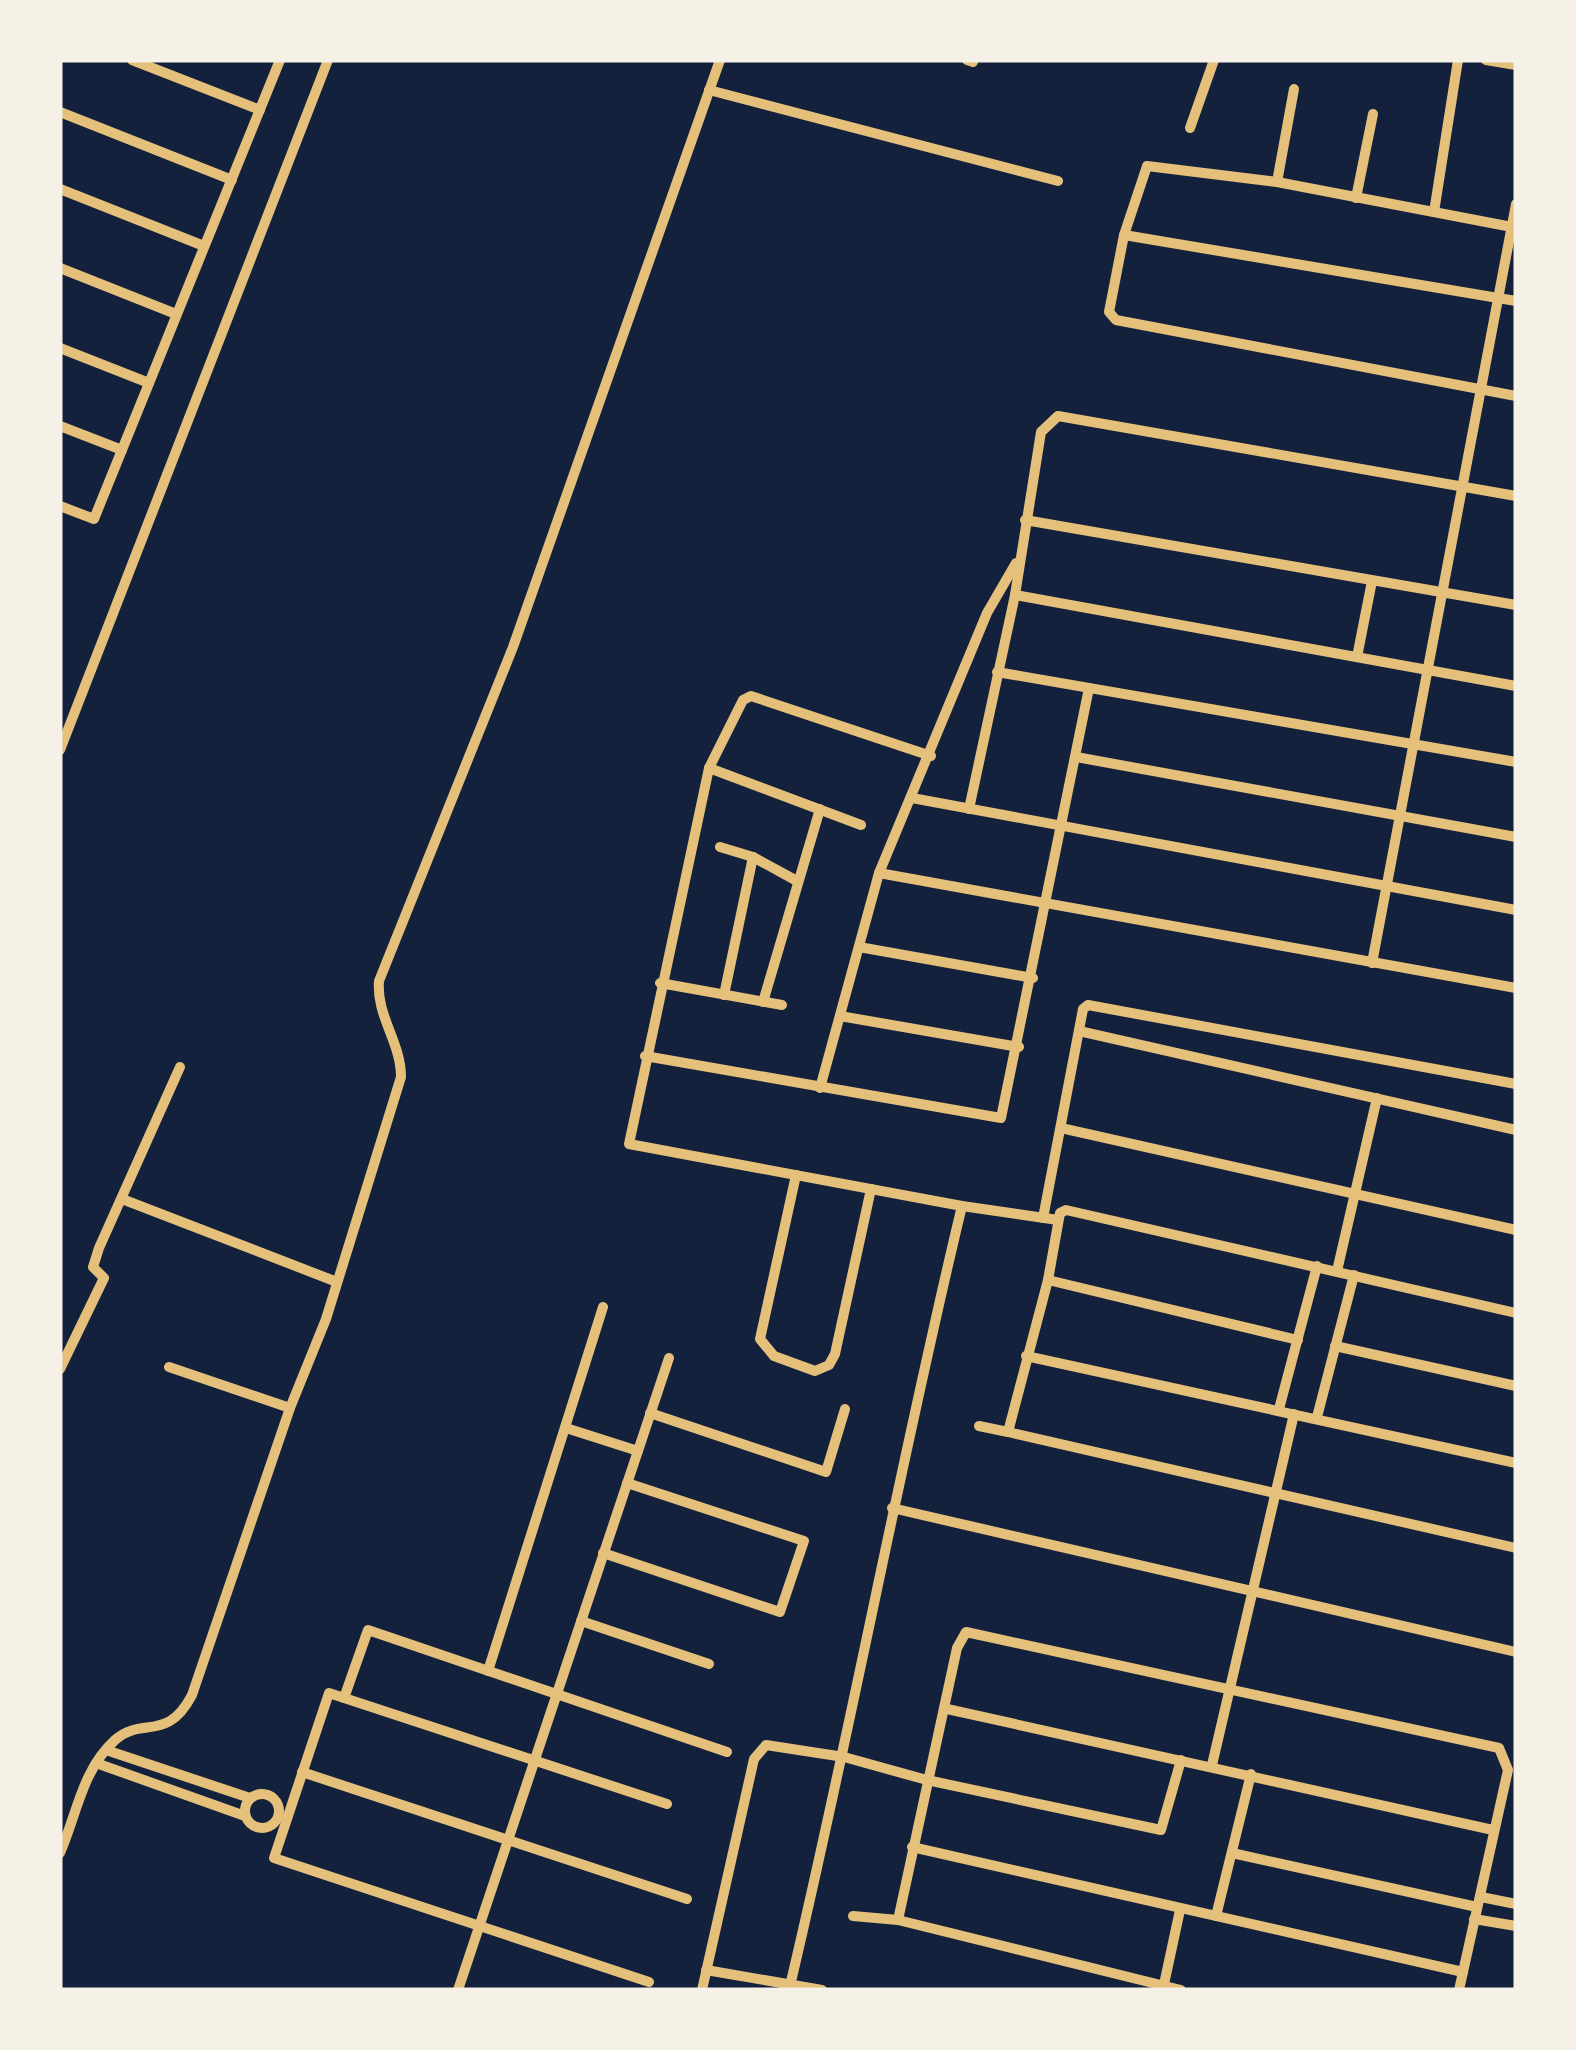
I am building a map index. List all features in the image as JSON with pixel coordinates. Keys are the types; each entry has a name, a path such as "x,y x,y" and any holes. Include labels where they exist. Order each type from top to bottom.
{"street":[{"path":"132,60 260,110"},
{"path":"60,506 94,519 280,60"},
{"path":"60,750 328,60"},
{"path":"60,1852 80,1790 106,1750 124,1734 170,1722 183,1713 337,1282 401,1077 401,1058 382,1016 380,981 513,647 720,60"},
{"path":"1190,128 1214,60"},
{"path":"1434,212 1458,60"},
{"path":"1486,60 1516,66"},
{"path":"1278,182 1294,89"},
{"path":"709,90 1058,181"},
{"path":"60,112 232,180"},
{"path":"1356,198 1373,114"},
{"path":"1512,227 1278,182 1147,166 1124,235 1109,312 1116,320 1516,396"},
{"path":"60,190 204,246"},
{"path":"1372,963 1516,204"},
{"path":"1124,235 1516,301"},
{"path":"60,268 176,314"},
{"path":"60,348 149,382"},
{"path":"969,809 1015,595 1041,432 1058,416 1516,496"},
{"path":"60,426 122,450"},
{"path":"1024,520 1516,605"},
{"path":"820,1088 879,873 988,613 1020,558"},
{"path":"1357,657 1372,581"},
{"path":"1015,595 1516,686"},
{"path":"997,672 1516,762"},
{"path":"645,1056 996,1120 1006,1113 1089,688"},
{"path":"931,756 751,696 743,700 709,768 628,1141 632,1146 1058,1220"},
{"path":"1076,757 1516,837"},
{"path":"709,768 861,824"},
{"path":"912,798 1516,910"},
{"path":"763,1002 820,809"},
{"path":"720,847 753,857 798,880"},
{"path":"724,995 753,857"},
{"path":"879,873 1516,988"},
{"path":"858,947 1032,978"},
{"path":"660,983 782,1005"},
{"path":"1043,1218 1082,1009 1092,1006 1516,1084"},
{"path":"840,1016 1019,1047"},
{"path":"1079,1031 1516,1130"},
{"path":"60,1369 104,1278 92,1266 180,1067"},
{"path":"1337,1271 1377,1098"},
{"path":"1061,1128 1516,1230"},
{"path":"796,1176 760,1339 774,1356 815,1371 829,1365 835,1354 871,1189"},
{"path":"122,1199 337,1282"},
{"path":"790,1986 844,1757 892,1508 962,1206"},
{"path":"1008,1432 1048,1280 1060,1212 1073,1209 1516,1313"},
{"path":"1279,1409 1317,1266"},
{"path":"1317,1417 1354,1275"},
{"path":"1048,1280 1298,1340"},
{"path":"488,1671 604,1307"},
{"path":"1336,1346 1516,1386"},
{"path":"1026,1356 1516,1463"},
{"path":"458,1990 669,1358"},
{"path":"169,1367 290,1408"},
{"path":"650,1412 826,1472 845,1409"},
{"path":"1212,1765 1294,1414"},
{"path":"979,1426 1277,1490 1516,1548"},
{"path":"566,1428 638,1451"},
{"path":"604,1554 780,1612 804,1542 627,1483"},
{"path":"892,1508 1516,1652"},
{"path":"581,1622 710,1664"},
{"path":"344,1698 368,1630 727,1752"},
{"path":"898,1920 960,1636 966,1632 1500,1748 1508,1764 1459,1990"},
{"path":"648,1982 274,1858 329,1692 667,1804"},
{"path":"946,1709 1493,1830"},
{"path":"702,1990 759,1750 773,1743 1160,1830 1181,1760"},
{"path":"106,1750 250,1798 269,1795 278,1806 277,1818 267,1827"},
{"path":"96,1763 245,1816 254,1826 267,1827 279,1841"},
{"path":"302,1772 687,1900"},
{"path":"1216,1916 1251,1774"},
{"path":"245,1816 250,1798"},
{"path":"278,1806 292,1803"},
{"path":"912,1847 1462,1972"},
{"path":"1232,1853 1479,1902 1516,1904"},
{"path":"1163,1988 1180,1910"},
{"path":"853,1916 898,1920 1181,1990"},
{"path":"1474,1920 1516,1926"},
{"path":"706,1970 822,1990"}]}
